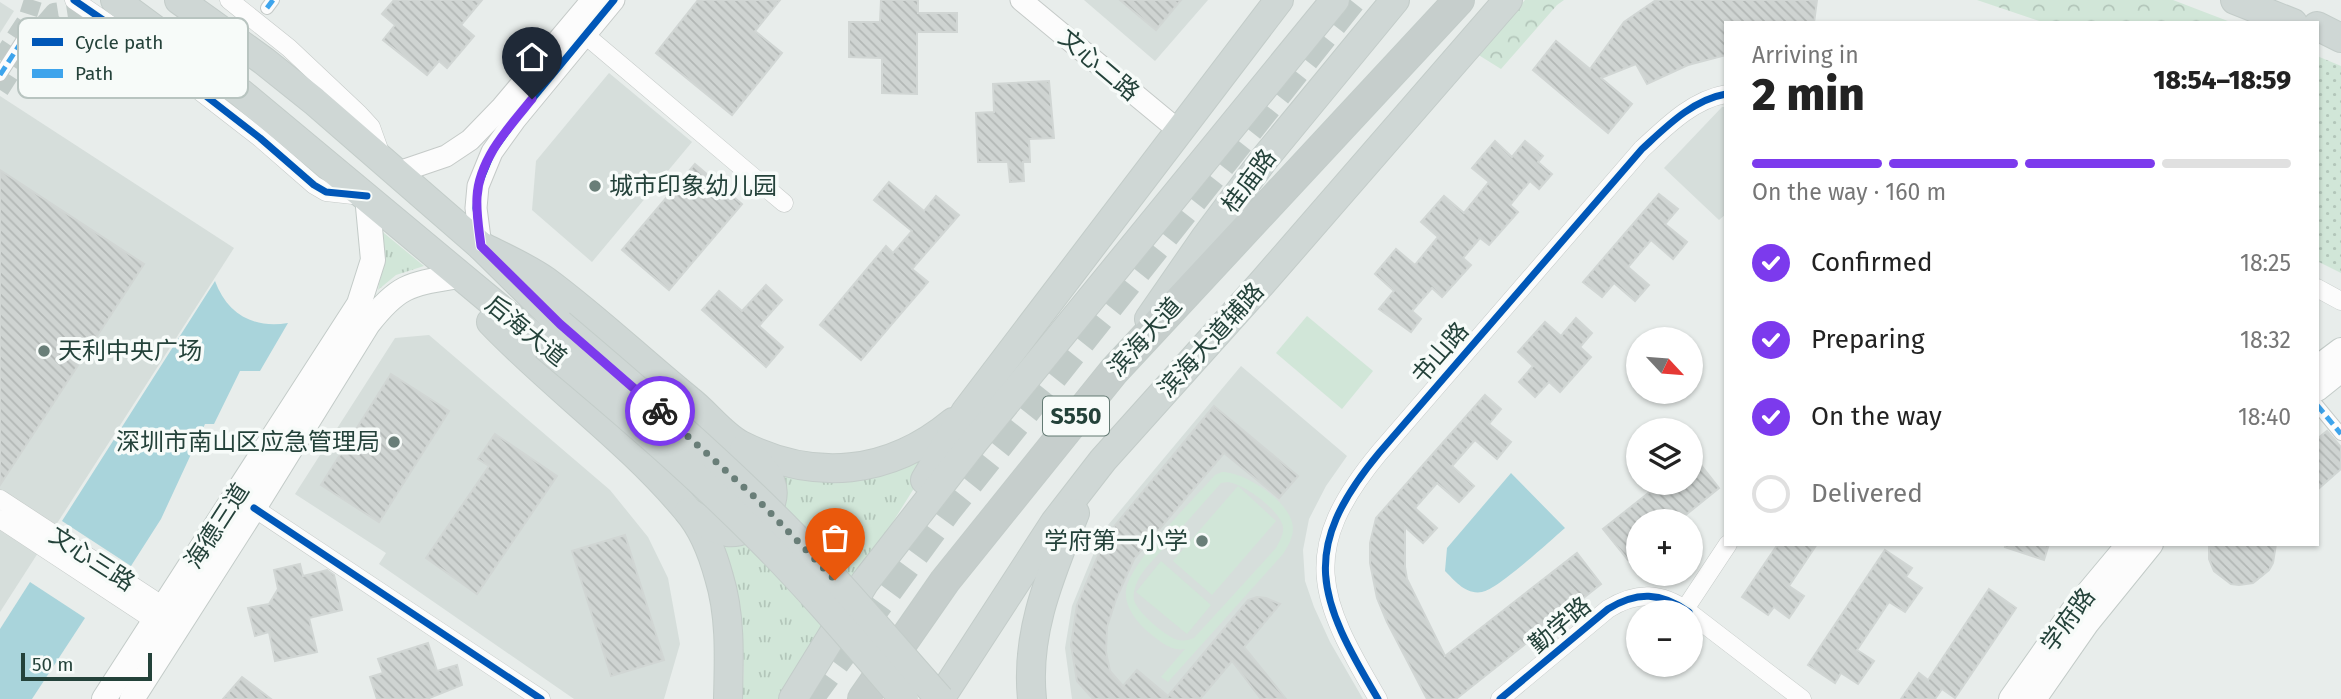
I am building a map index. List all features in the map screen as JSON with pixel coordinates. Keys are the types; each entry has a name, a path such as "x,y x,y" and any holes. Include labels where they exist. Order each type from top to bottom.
{"highway":[{"name":"滨海大道","path":"863,699 944,581 1114,370 1459,0"}],"main road":[{"name":"后海大道","path":"115,0 139,18"},
{"name":"后海大道","path":"179,0 204,18"},
{"path":"793,699 966,411 1279,0"},
{"name":"桂庙路","path":"1114,370 1205,238 1265,158 1395,0"},
{"name":"滨海大道辅路","path":"940,699 1055,522 1104,460 1508,0"},
{"path":"2235,0 2288,21"},
{"path":"2266,0 2307,21"},
{"path":"864,582 972,443 1332,3"},
{"path":"2319,27 2341,40"},
{"path":"2319,33 2341,40"},
{"name":"后海大道","path":"248,50 481,246 552,335 792,572 904,699"},
{"name":"后海大道","path":"247,98 459,276 552,335 676,424 758,500 817,561 940,699"},
{"name":"海德三道","path":"132,699 169,620 359,304 373,260 367,196"},
{"path":"459,276 491,321 511,343 636,456 689,512 710,526 729,533 743,531 757,524 771,503 771,482 765,471 738,443 546,281 481,246"},
{"name":"海德三道","path":"104,699 169,620 254,508 368,324 382,306 400,290 421,282 459,276"},
{"path":"2319,366 2341,350"},
{"path":"2319,387 2341,370"},
{"path":"738,443 771,458 800,466 835,469 873,464 905,454 934,437 966,411"},
{"path":"1032,699 1031,655 1036,621 1075,512 1104,460"},
{"path":"689,512 719,577 727,617 728,699"},
{"name":"学府路","path":"2011,699 2073,611 2127,546"},
{"name":"学府路","path":"2034,699 2087,623 2149,546"}],"street":[{"path":"74,0 100,18"},
{"path":"229,0 289,48 359,114 371,127 390,167 433,162 470,140 579,29 614,0"},
{"path":"481,246 477,197 482,172 503,136 579,29 592,0"},
{"name":"文心二路","path":"1021,0 1178,130"},
{"path":"579,29 784,203"},
{"path":"0,75 18,47"},
{"name":"书山路","path":"1378,699 1347,648 1329,603 1326,557 1331,531 1340,507 1370,463 1642,149 1693,107 1724,95"},
{"path":"208,98 260,138 314,186 326,192 367,196"},
{"path":"2319,289 2341,300"},
{"path":"2319,407 2341,433"},
{"name":"文心三路","path":"0,499 169,620"},
{"path":"254,508 541,699"},
{"name":"文心三路","path":"0,519 169,620"},
{"path":"1695,600 1727,546"},
{"name":"勤学路","path":"1500,699 1624,599 1639,595 1662,600"},
{"name":"勤学路","path":"1703,623 1802,699"}],"shaded area":[{"path":"1084,0 1208,0 1155,61"},
{"path":"0,2 14,11 0,33"},
{"name":"城市印象幼儿园","path":"609,73 692,142 592,262 532,210 536,161"},
{"path":"0,96 234,248 0,612"},
{"path":"1724,107 1724,216 1719,220 1664,168"},
{"path":"429,335 610,490 648,537 668,578 680,644 664,699 574,699 379,564 386,553 295,494 395,338"},
{"name":"学府第一小学","path":"1241,366 1347,456 1326,486 1309,519 1303,550 1305,581 1330,642 1363,699 1072,699 1065,648 1072,606 1103,531"}],"green space":[{"path":"1525,0 1564,0 1501,69 1477,54"},
{"path":"1977,0 2173,0 2228,21 2039,21"},
{"path":"2319,57 2341,66 2341,273 2319,262"},
{"path":"379,229 424,266 396,275 378,290 383,260"},
{"path":"1307,316 1373,371 1342,409 1276,353"},
{"path":"943,442 782,699 742,699 742,637 735,598 717,539 777,466"},
{"path":"1222,472 1232,473 1266,490 1285,508 1291,518 1292,535 1283,554 1168,682 1161,677 1185,649 1175,649 1165,644 1143,627 1129,607 1126,590 1130,578 1150,548 1215,475","holes":["1221,483 1235,484 1260,499 1275,513 1283,527 1282,535 1276,548 1194,638 1178,640 1160,629 1140,611 1134,600 1136,583 1145,569"]},
{"path":"1238,486 1276,521 1212,595 1173,561"},
{"path":"1161,561 1211,605 1187,634 1136,592"}],"water":[{"path":"215,281 227,302 243,317 264,324 288,323 260,371 240,371 214,424 205,424 161,519 131,566 62,521"},
{"path":"1511,473 1565,528 1499,583 1482,592 1471,591 1461,586 1445,571 1447,548"},
{"path":"30,582 85,618 32,699 0,699 0,629"}],"building":[{"path":"394,0 482,0 461,25 474,36 447,68 439,61 427,75 383,40 395,25 382,14"},
{"path":"698,0 780,0 755,31 782,53 732,115 656,53"},
{"path":"881,0 918,0 918,13 957,13 957,32 917,32 917,94 882,93 882,58 849,57 849,22 880,22"},
{"path":"1120,0 1181,0 1156,30"},
{"path":"1656,0 1817,0 1814,21 1724,21 1724,56 1688,65 1647,84 1636,64 1601,78 1632,104 1608,133 1533,70 1556,41 1590,69 1624,22"},
{"path":"1049,81 1054,138 1029,139 1030,162 1023,162 1024,181 1010,182 1008,162 978,162 976,113 994,112 993,84"},
{"path":"1495,141 1512,157 1525,141 1543,156 1538,162 1552,174 1539,189 1530,181 1510,205 1518,212 1489,245 1480,238 1463,258 1471,265 1442,297 1432,288 1412,311 1421,319 1411,332 1379,309 1394,291 1375,274 1396,249 1415,265 1438,237 1421,222 1444,196 1464,213 1489,182 1472,168"},
{"path":"695,164 742,204 669,290 622,250"},
{"name":"天利中央广场","path":"0,170 144,264 0,485"},
{"path":"889,182 924,211 936,196 959,215 912,269 928,282 861,360 820,325 886,246 893,253 912,231 874,200"},
{"path":"1659,194 1678,209 1665,224 1687,242 1673,259 1651,240 1628,267 1649,285 1635,301 1614,283 1602,297 1583,282"},
{"path":"766,285 782,300 759,326 783,347 766,367 702,310 719,291 742,311"},
{"path":"1576,318 1592,333 1580,347 1591,357 1560,392 1549,382 1535,397 1519,382 1533,366 1518,352 1545,322 1561,336"},
{"path":"391,374 449,411 379,522 321,485"},
{"path":"1485,395 1501,409 1489,424 1511,442 1497,459 1475,440 1452,466 1474,486 1459,502 1437,483 1415,508 1437,528 1423,543 1405,527 1407,579 1445,656 1577,553 1601,584 1456,699 1427,699 1377,598 1370,563 1370,543 1376,518"},
{"path":"1214,406 1298,476 1279,498 1224,453 1134,559 1107,627 1106,652 1110,671 1123,686 1137,670 1168,696 1248,600 1266,598 1280,604 1244,647 1286,699 1261,699 1232,661 1200,699 1093,699 1077,681 1071,645 1077,605 1107,535"},
{"path":"2327,431 2341,447 2341,469 2319,488 2319,437"},
{"path":"495,434 557,476 477,594 426,558 489,466 478,459"},
{"path":"1703,468 1719,488 1693,509 1628,509 1646,495 1703,495"},
{"path":"1626,511 1626,558 1603,529"},
{"path":"625,535 664,660 611,676 572,551"},
{"path":"1777,546 1816,546 1789,586 1804,596 1789,618 1774,607 1768,615 1742,597"},
{"path":"2005,546 2048,546 2044,560"},
{"path":"2209,546 2276,546 2269,570 2253,583 2231,584 2214,571 2209,559"},
{"path":"1885,550 1912,568 1906,577 1922,588 1905,612 1889,602 1857,650 1874,661 1858,684 1841,673 1835,683 1808,665"},
{"path":"300,564 303,576 327,570 334,575 342,610 309,618 317,652 275,661 269,632 255,636 248,608 269,604 278,589 274,570"},
{"path":"1989,589 2016,608 1955,698 1942,689 1935,699 1901,699 1919,673 1928,680"},
{"path":"428,643 437,671 457,665 462,685 427,699 377,699 370,677 383,673 378,659"},
{"path":"242,677 271,699 223,699"}],"tunnel":[{"path":"27,18 33,0"},
{"path":"808,699 946,511 1351,0"},
{"path":"49,18 54,12 86,7"},
{"path":"0,60 18,33"},
{"path":"0,90 18,62"}],"marked path":[{"path":"267,8 273,0"},
{"path":"0,75 18,47"},
{"path":"2319,407 2341,434"}],"cycle path":[{"path":"74,0 100,18"},
{"path":"481,246 476,208 478,186 492,152 614,0"},
{"path":"1378,699 1341,632 1331,603 1326,575 1327,547 1336,519 1353,488 1379,453 1642,149 1691,108 1724,94"},
{"path":"208,98 314,185 326,192 367,196"},
{"path":"254,508 541,699"},
{"path":"1626,600 1649,596 1666,600"},
{"path":"1500,699 1608,609 1626,600"}],"way so far":[{"path":"660,411 758,500 835,580"}],"place":[{"name":"城市印象幼儿园","path":"595,186"},
{"name":"天利中央广场","path":"44,351"},
{"name":"深圳市南山区应急管理局","path":"394,442"},
{"name":"学府第一小学","path":"1202,541"}],"route":[{"path":"532,99 492,152 482,172 477,197 481,246 560,324 660,411"}]}
